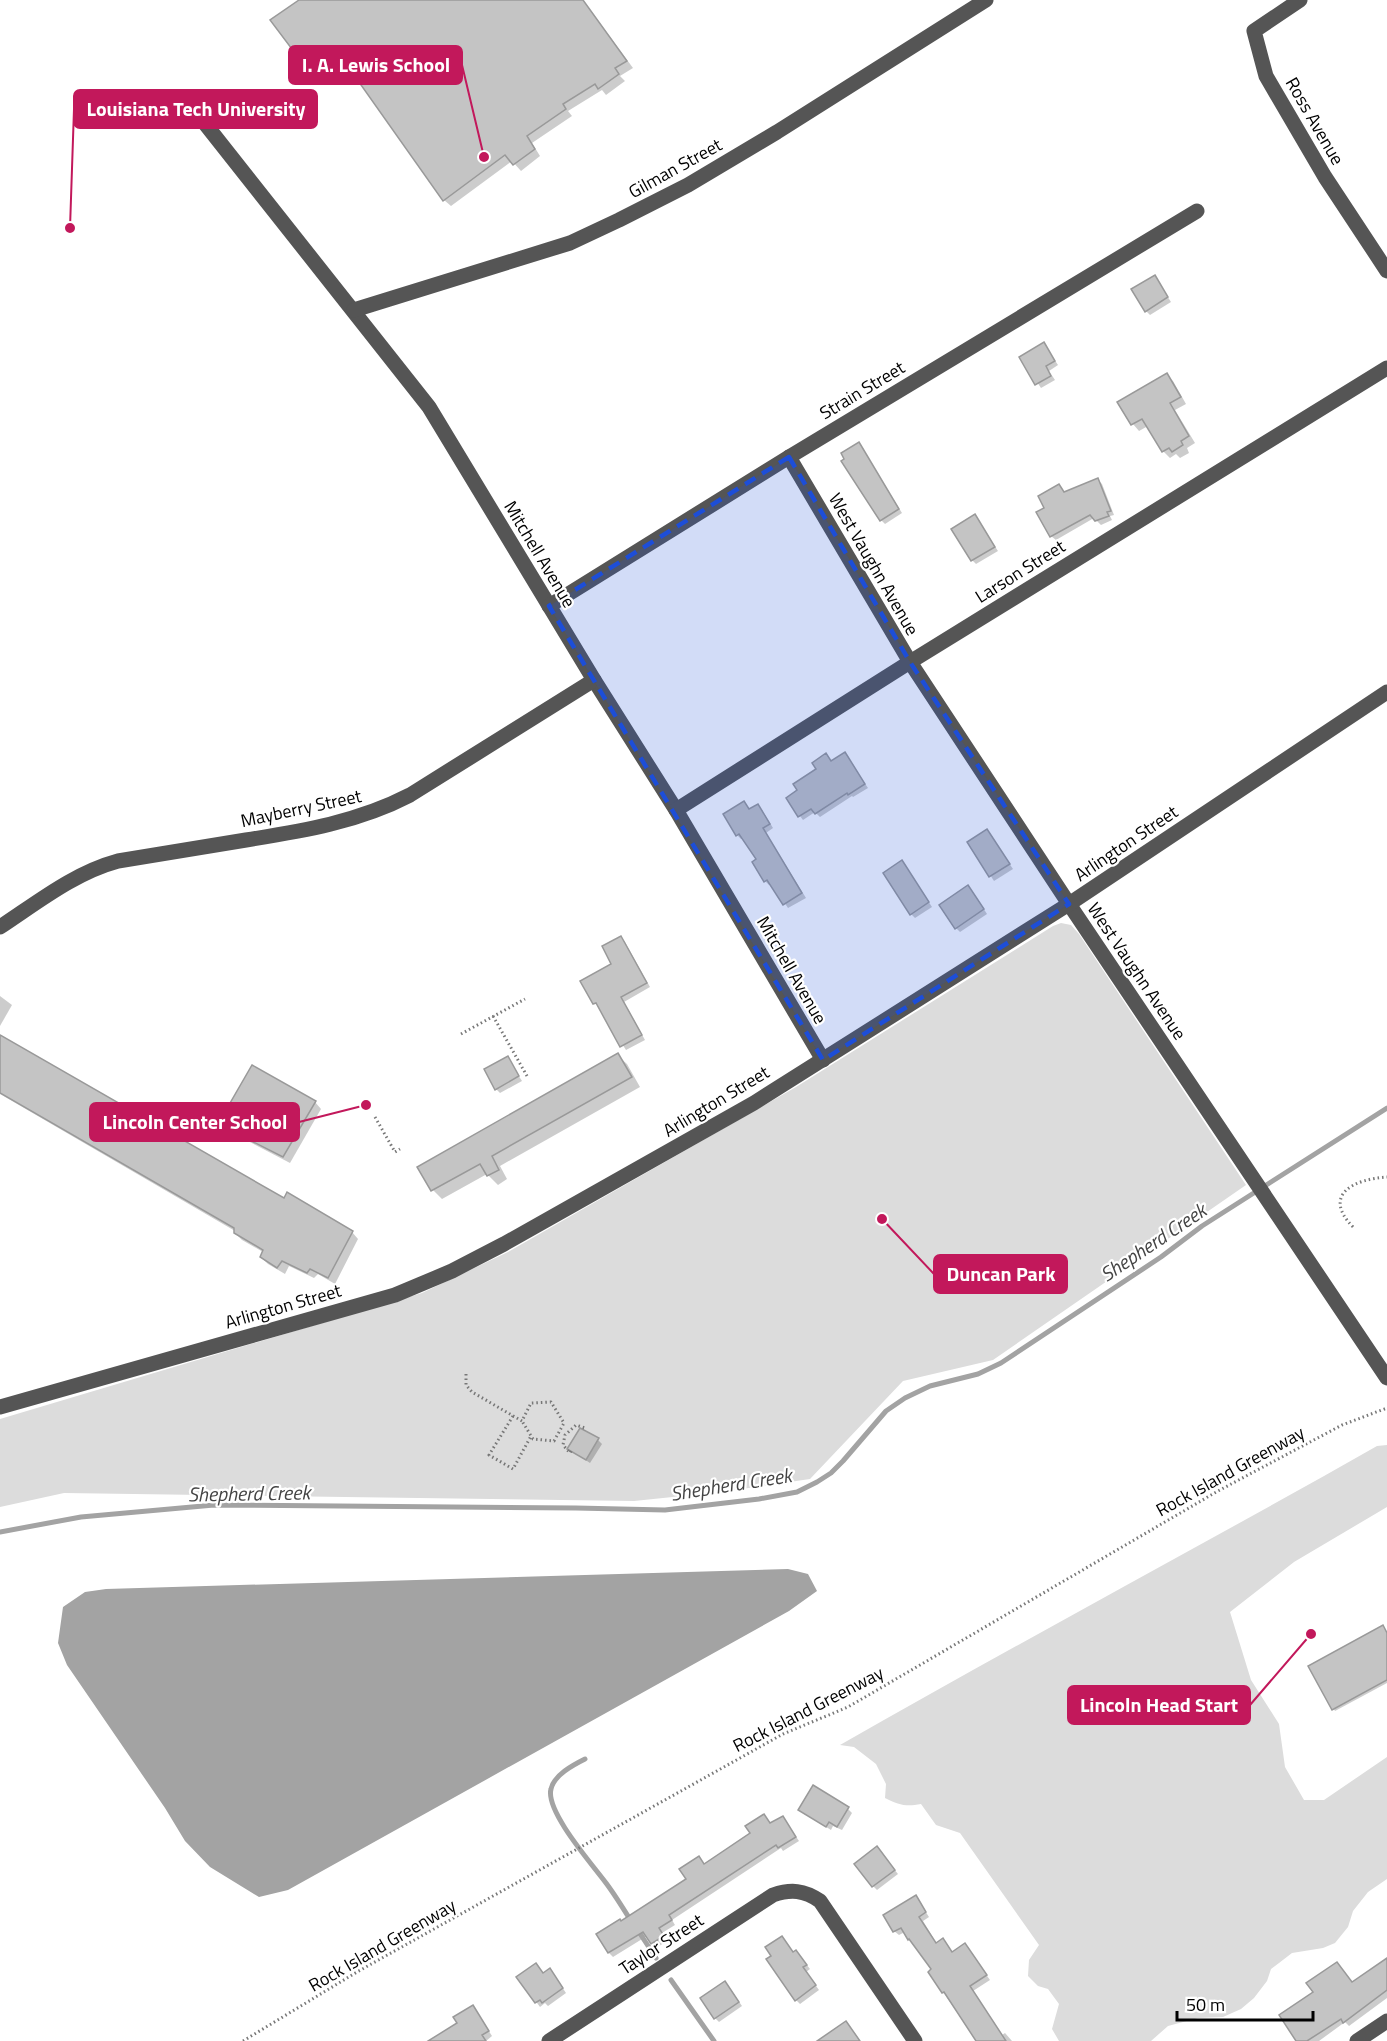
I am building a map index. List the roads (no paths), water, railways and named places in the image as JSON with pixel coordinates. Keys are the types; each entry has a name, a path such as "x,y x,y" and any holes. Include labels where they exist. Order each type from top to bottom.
{"street":[{"name":"Gilman Street","path":"354,310 570,243 619,220 688,185 755,146 986,0"},
{"name":"Ross Avenue","path":"1300,0 1254,31 1266,76 1325,177 1387,271"},
{"name":"Mitchell Avenue","path":"184,97 429,407 594,680 676,810 823,1060"},
{"name":"Strain Street","path":"549,606 789,457 1197,211"},
{"name":"Larson Street","path":"676,810 910,662 1387,368"},
{"name":"West Vaughn Avenue","path":"789,457 910,662 1069,904 1387,1378"},
{"name":"Mayberry Street","path":"0,927 77,876 98,867 118,861 314,829 357,818 386,807 410,795 594,680"},
{"name":"Arlington Street","path":"0,1407 395,1295 421,1285 504,1244 682,1145 823,1060 1069,904 1387,692"},
{"name":"Taylor Street","path":"549,2041 773,1895 787,1890 811,1895 820,1901 915,2041"},
{"path":"1357,2041 1387,2021"}],"waterway":[{"name":"Shepherd Creek","path":"0,1532 81,1517 214,1505 665,1510 759,1499 797,1492 831,1473 886,1411 905,1398 930,1386 978,1374 1001,1363 1161,1257 1202,1226 1387,1108"},
{"path":"585,1759 556,1779 551,1789 551,1799 571,1837 631,1921"},
{"path":"637,1929 656,1958"},
{"path":"671,1980 714,2041"}],"place":[{"name":"I. A. Lewis School","path":"484,157"},
{"name":"Louisiana Tech University","path":"70,228"},
{"name":"Lincoln Center School","path":"366,1105"},
{"name":"Duncan Park","path":"882,1219"},
{"name":"Lincoln Head Start","path":"1311,1634"}]}
